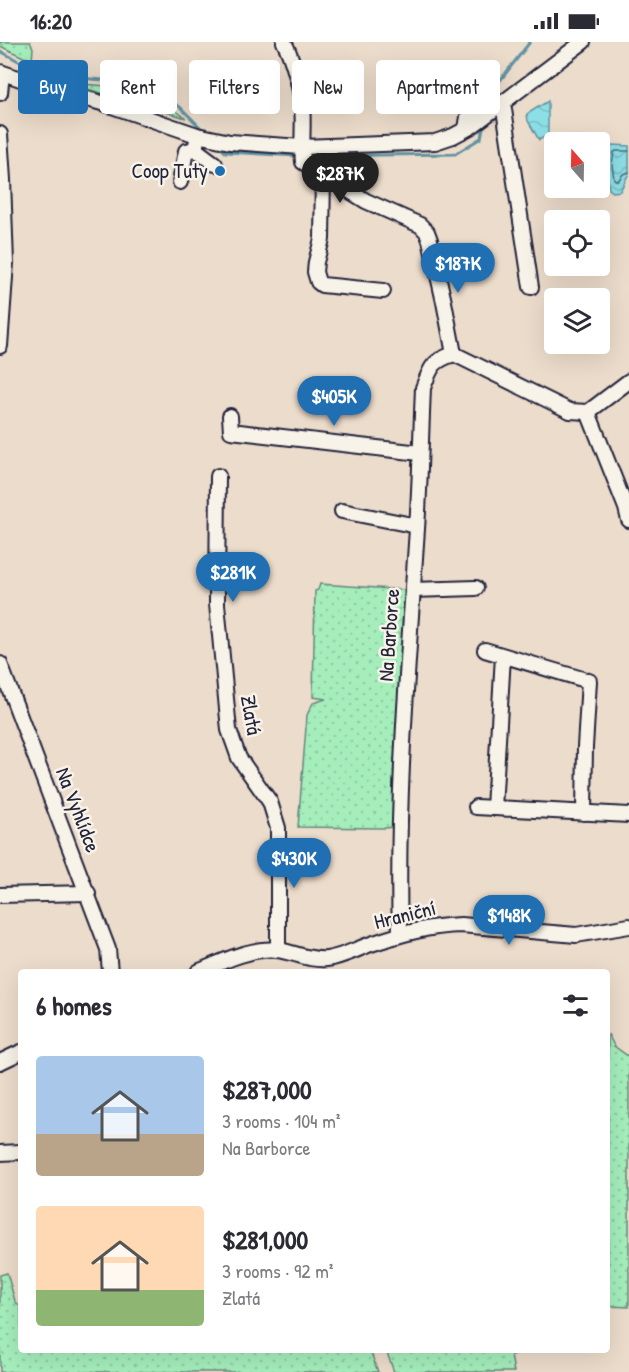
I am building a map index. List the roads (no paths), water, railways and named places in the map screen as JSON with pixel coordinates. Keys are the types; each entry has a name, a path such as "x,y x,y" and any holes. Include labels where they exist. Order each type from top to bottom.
{"street":[{"path":"284,42 291,55 302,106 302,153 323,175 366,201 420,225 427,232 454,354 570,411 588,412 629,381"},
{"path":"500,104 583,42"},
{"path":"0,93 1,72 109,105 196,142 230,142 302,153 435,142 469,128 487,114"},
{"path":"469,114 469,128"},
{"path":"499,114 531,287"},
{"path":"0,134 5,281 0,346"},
{"path":"196,142 215,164"},
{"path":"180,182 186,151 196,142"},
{"path":"323,175 322,239 316,262 316,279 322,285 383,291"},
{"name":"Na Barborce","path":"400,934 398,878 400,799 423,388 430,368 440,359 454,354"},
{"path":"588,412 629,520"},
{"path":"230,416 231,431 420,453"},
{"name":"Zlatá","path":"218,476 217,604 229,730 239,758 270,802 278,828 278,950"},
{"path":"342,511 417,526"},
{"path":"413,590 476,588"},
{"path":"485,650 589,681 584,813"},
{"path":"494,808 503,656"},
{"name":"Na Vyhlídce","path":"0,664 88,893 108,949 110,969"},
{"path":"476,807 629,815"},
{"path":"0,895 88,893"},
{"name":"Hraniční","path":"205,969 261,950 278,950 304,957 326,959 428,927 461,925 576,935 629,926"},
{"path":"0,1062 18,1053"},
{"path":"0,1153 18,1152"}],"water":[{"path":"548,101 548,132 544,132 544,137 539,140 528,121 527,114"},
{"path":"610,146 629,146 629,173 620,191 613,192 610,190"}],"waterway":[{"path":"500,81 530,42"},
{"path":"0,51 28,66 67,77 139,83 180,107 205,132"},
{"path":"307,156 455,154 481,138 484,122"},
{"path":"218,145 225,152 298,156"}],"place":[{"name":"Coop Tuty","path":"220,171"}]}
